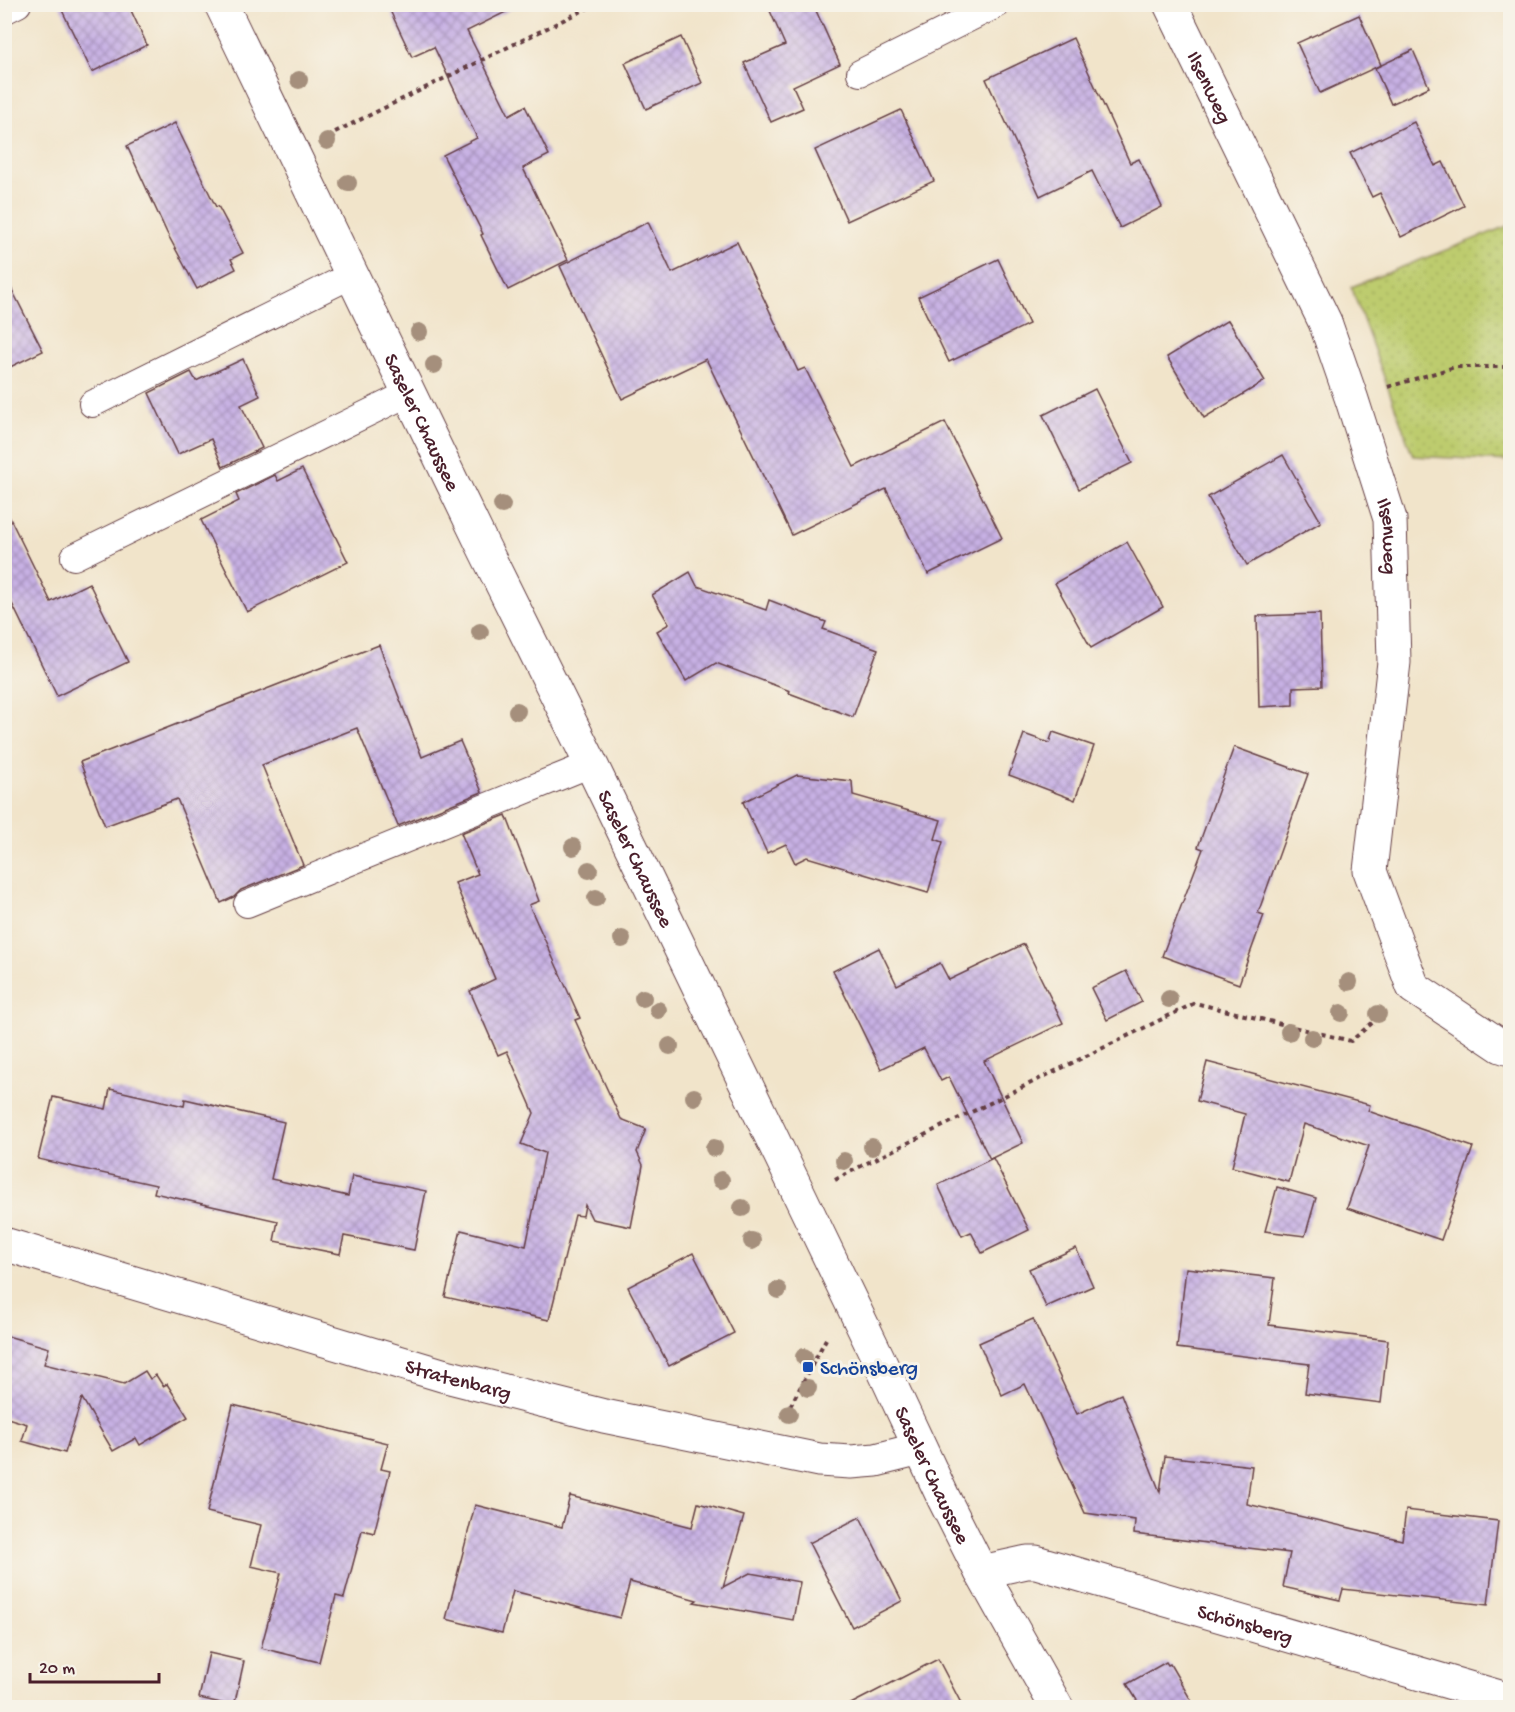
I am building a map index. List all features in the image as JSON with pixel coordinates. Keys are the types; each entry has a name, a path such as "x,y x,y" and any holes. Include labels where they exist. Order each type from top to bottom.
{"street":[{"name":"Saseler Chaussee","path":"221,4 849,1296 920,1449 981,1572 1057,1707"},
{"name":"Ilsenweg","path":"1170,4 1325,322 1390,519 1394,662 1370,871 1413,987"},
{"path":"1413,987 1501,1046 1510,1049"},
{"name":"Stratenbarg","path":"4,1244 442,1375 604,1416 819,1460 851,1462 876,1460 920,1449"},
{"name":"Schönsberg","path":"981,1572 1036,1562 1510,1700"}],"lane":[{"path":"4,11 18,4"},
{"path":"860,73 998,4"},
{"path":"92,404 352,274"},
{"path":"74,557 409,393"},
{"path":"247,904 591,764"}],"path":[{"path":"293,152 596,4"},
{"path":"1352,399 1455,367 1510,367"},
{"path":"801,1198 867,1163 1195,1003 1351,1041 1413,987"},
{"path":"767,1450 849,1296"}],"green space":[{"path":"1510,225 1510,461 1413,456 1351,287"}],"building":[{"path":"59,4 128,4 147,45 92,72"},
{"path":"387,4 522,4 467,31 509,115 525,106 549,155 523,168 568,260 508,290 443,155 477,138 434,47 412,57"},
{"path":"767,4 813,4 840,64 793,86 803,108 771,122 744,63 785,45"},
{"path":"1359,15 1381,65 1320,93 1297,43"},
{"path":"681,37 702,83 646,109 625,63"},
{"path":"1073,38 1130,163 1139,159 1162,207 1120,228 1092,171 1040,196 986,79"},
{"path":"1413,50 1429,87 1391,104 1375,68"},
{"path":"901,110 934,181 847,221 815,150"},
{"path":"1414,122 1435,166 1443,162 1464,206 1401,237 1380,193 1372,197 1350,153"},
{"path":"175,123 216,207 218,206 243,253 231,259 236,269 197,289 167,233 127,146"},
{"path":"648,222 672,273 737,242 798,371 805,368 854,467 945,422 1002,538 928,574 886,489 792,535 706,359 622,399 560,266"},
{"path":"998,259 1029,324 949,362 918,297"},
{"path":"4,274 43,351 4,370"},
{"path":"1228,320 1265,381 1204,418 1167,357"},
{"path":"243,359 260,396 241,405 262,448 223,467 211,439 178,454 149,393 191,372 196,381"},
{"path":"1095,389 1132,463 1079,489 1043,415"},
{"path":"1283,455 1321,522 1247,565 1208,497"},
{"path":"302,469 348,562 247,612 201,520 239,501 236,494 275,475 278,481"},
{"path":"4,506 51,602 89,583 128,662 57,696 4,587"},
{"path":"1127,542 1163,607 1091,648 1055,583"},
{"path":"690,572 697,586 766,610 769,600 826,622 823,629 878,649 853,717 716,663 686,681 657,631 669,624 652,595"},
{"path":"1320,614 1322,686 1293,687 1293,705 1259,707 1257,616"},
{"path":"379,645 422,757 460,741 482,792 398,826 357,728 262,765 303,865 241,890 234,897 221,903 177,799 105,826 80,762"},
{"path":"1053,732 1094,746 1075,800 1009,775 1024,734 1049,743"},
{"path":"1234,747 1308,774 1258,913 1264,915 1239,984 1162,956 1203,849 1198,847"},
{"path":"797,775 852,781 853,795 941,820 935,839 943,842 928,893 807,857 795,863 786,844 767,853 743,802"},
{"path":"506,815 539,901 529,905 580,1018 575,1020 621,1119 646,1129 637,1152 643,1165 631,1227 592,1219 585,1205 583,1216 575,1215 549,1320 445,1297 461,1230 526,1246 545,1153 521,1144 534,1113 507,1051 498,1055 470,991 495,979 455,883 478,874 461,833"},
{"path":"1024,944 1063,1023 984,1061 1023,1143 990,1159 949,1077 941,1081 924,1048 881,1069 833,971 879,948 897,985 940,963 949,980"},
{"path":"1126,971 1142,1002 1107,1020 1091,988"},
{"path":"1207,1062 1370,1105 1368,1111 1473,1147 1441,1240 1347,1208 1369,1146 1304,1124 1289,1182 1232,1167 1245,1114 1197,1101"},
{"path":"110,1089 184,1106 185,1099 284,1122 271,1179 348,1196 352,1176 426,1191 414,1250 344,1236 340,1254 274,1241 278,1221 154,1193 156,1185 38,1159 53,1097 106,1109"},
{"path":"993,1158 1029,1230 982,1253 971,1232 962,1236 938,1185"},
{"path":"1277,1187 1316,1198 1305,1236 1265,1231"},
{"path":"1076,1248 1093,1286 1046,1307 1029,1269"},
{"path":"693,1253 734,1333 669,1366 628,1287"},
{"path":"1186,1268 1275,1278 1269,1325 1388,1340 1381,1403 1305,1393 1309,1364 1177,1348"},
{"path":"1033,1319 1077,1414 1121,1394 1160,1492 1165,1456 1252,1466 1247,1504 1402,1540 1406,1510 1498,1521 1488,1605 1343,1589 1340,1600 1283,1587 1290,1553 1134,1534 1135,1520 1085,1513 1025,1384 1002,1395 979,1343"},
{"path":"4,1335 49,1348 44,1364 124,1384 145,1371 150,1379 156,1375 163,1386 167,1384 188,1417 140,1445 136,1438 113,1451 82,1398 65,1453 22,1441 27,1424 4,1417"},
{"path":"233,1405 388,1443 381,1469 390,1471 374,1533 362,1530 344,1598 336,1596 319,1662 261,1648 281,1573 251,1566 261,1525 207,1512"},
{"path":"570,1496 692,1527 698,1503 744,1516 723,1587 750,1573 800,1582 793,1620 694,1602 697,1600 630,1582 620,1618 513,1591 502,1633 446,1619 475,1505 562,1527"},
{"path":"860,1517 902,1601 852,1627 809,1543"},
{"path":"209,1653 244,1661 234,1706 199,1698"},
{"path":"938,1659 963,1707 845,1707"},
{"path":"1166,1662 1170,1664 1195,1707 1141,1707 1127,1684"}],"place":[{"name":"Schönsberg","path":"808,1367"}]}
